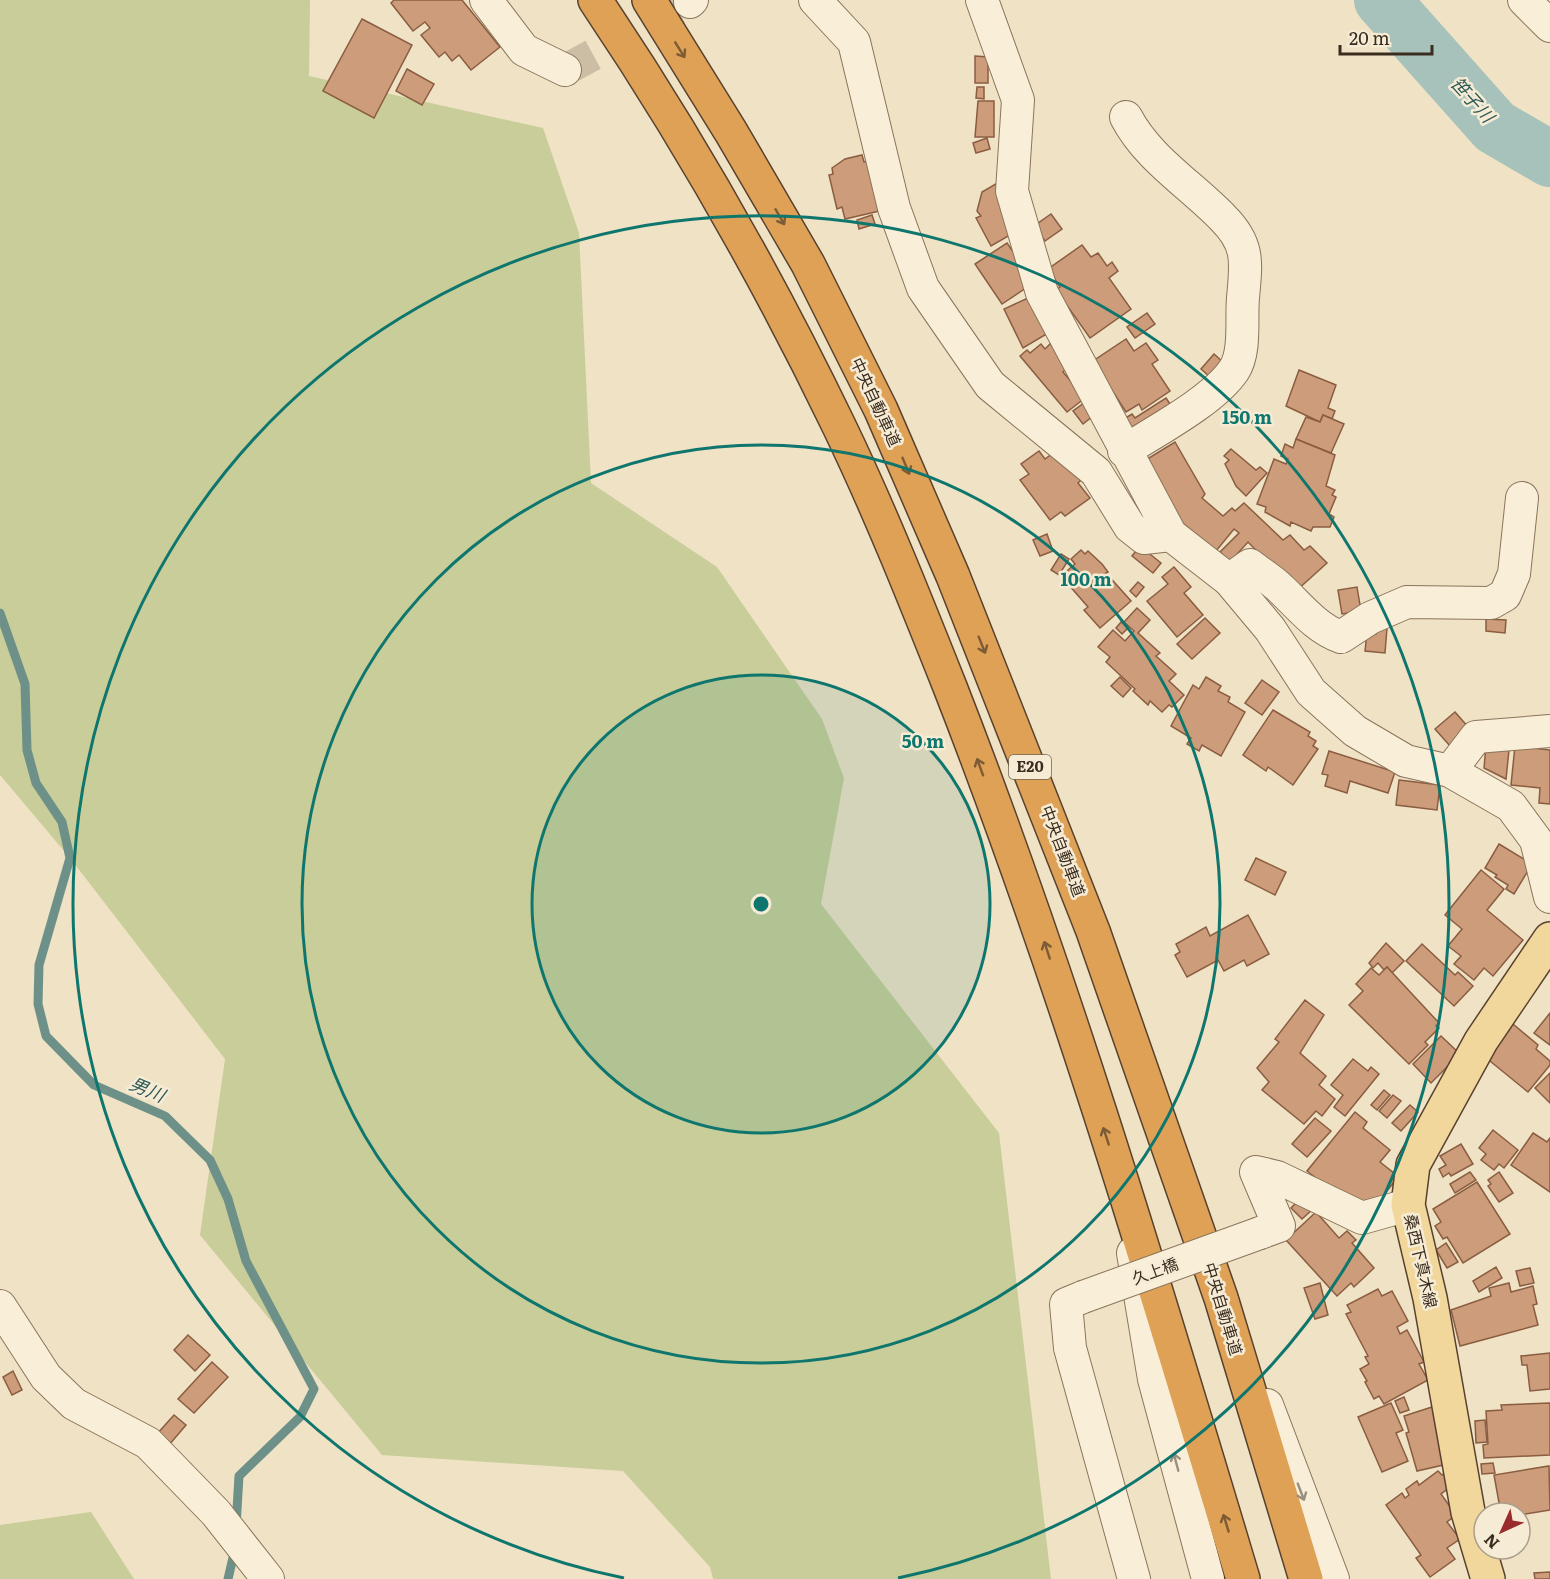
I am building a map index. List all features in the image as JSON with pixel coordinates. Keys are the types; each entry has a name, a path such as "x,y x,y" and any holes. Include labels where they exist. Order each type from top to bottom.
{"highway":[{"name":"E20","path":"595,0 693,157 769,288 845,439 906,578 1039,925 1243,1579"},
{"name":"中央自動車道","path":"649,0 731,132 807,264 881,410 953,576 1094,931 1221,1298 1306,1579"}],"main road":[{"name":"桑西下真木線","path":"1488,1579 1468,1512 1430,1298 1408,1205 1413,1165 1480,1041 1550,939"}],"street":[{"path":"486,0 524,50 565,70"},
{"path":"815,0 854,42 894,208 923,288 990,385 1096,472 1130,527 1144,538 1171,535"},
{"path":"982,0 1018,100 1012,191 1042,293 1124,451 1171,535 1229,580 1270,629 1311,692 1355,731 1406,761 1450,771 1511,806 1536,840 1550,897"},
{"path":"1524,0 1550,26"},
{"path":"1124,451 1204,399 1235,369 1243,334 1247,259 1240,239 1225,219 1150,154 1136,136 1126,117"},
{"path":"1229,580 1250,566 1279,587 1307,614 1333,634 1341,637 1370,618 1407,602 1491,603 1506,595 1514,574 1522,498"},
{"path":"1450,771 1476,736 1550,731"},
{"path":"1167,1144 1333,1579"},
{"name":"久上橋","path":"1134,1579 1070,1348 1066,1304 1279,1226 1256,1173 1277,1177 1362,1218 1408,1205"},
{"path":"1120,1179 1154,1379 1208,1579"},
{"path":"0,1306 46,1377 74,1404 148,1443 216,1512 268,1579"}],"green space":[{"path":"0,0 310,0 309,76 543,128 579,233 591,483 717,567 822,719 844,778 821,904 999,1133 1051,1579 713,1579 710,1567 623,1471 382,1455 200,1235 225,1059 70,858 0,775"},
{"path":"91,1512 134,1579 0,1579 0,1525"}],"building":[{"path":"394,0 462,0 500,47 471,70 459,55 452,61 445,52 439,57 421,35 430,28 425,22 413,31 391,3"},
{"path":"362,19 412,45 374,118 323,91"},
{"path":"975,56 988,57 988,83 975,83"},
{"path":"407,69 434,84 422,105 396,91"},
{"path":"977,87 984,87 984,99 976,98"},
{"path":"978,101 994,101 994,137 975,137"},
{"path":"987,138 990,149 976,153 973,143"},
{"path":"862,155 864,162 869,161 884,210 845,219 842,207 837,209 829,175 833,174 832,168 845,159"},
{"path":"999,182 1017,231 991,246 976,218 981,216 977,211 982,192"},
{"path":"1051,214 1062,229 1045,241 1034,226"},
{"path":"872,215 875,224 859,229 857,220"},
{"path":"1007,243 1031,278 1029,286 1002,304 975,264"},
{"path":"1082,245 1091,257 1098,253 1107,266 1112,262 1118,271 1109,278 1131,309 1090,338 1056,290 1060,287 1048,269"},
{"path":"1028,298 1035,313 1040,311 1050,332 1023,348 1004,309"},
{"path":"1147,313 1155,324 1135,338 1127,327"},
{"path":"1126,339 1134,351 1146,343 1158,360 1152,364 1170,391 1142,410 1139,404 1126,412 1093,361"},
{"path":"1051,343 1067,368 1063,372 1085,398 1067,412 1020,356 1027,350 1030,353 1041,344 1045,349"},
{"path":"1214,354 1224,363 1210,377 1201,369"},
{"path":"1299,370 1336,385 1328,408 1335,411 1332,419 1323,415 1320,422 1286,406"},
{"path":"1166,398 1170,404 1128,430 1122,420 1132,414 1135,418"},
{"path":"1084,403 1093,416 1083,424 1073,411"},
{"path":"1323,415 1344,424 1331,453 1296,439 1306,417 1320,422"},
{"path":"1296,439 1335,455 1326,486 1335,490 1332,495 1336,497 1329,514 1334,517 1330,527 1313,527 1311,531 1291,522 1290,526 1265,512 1266,507 1257,504 1274,459 1286,464 1288,459 1281,456 1285,444 1293,448"},
{"path":"1175,442 1205,494 1202,498 1223,516 1232,508 1235,511 1244,503 1283,540 1290,535 1304,550 1310,546 1327,563 1296,591 1248,542 1230,562 1220,552 1239,533 1234,529 1216,551 1174,516 1144,461"},
{"path":"1231,449 1256,470 1260,467 1267,473 1246,496 1236,486 1225,464 1229,460 1224,456"},
{"path":"1039,451 1045,459 1053,453 1061,454 1081,480 1078,483 1090,498 1065,516 1061,512 1050,520 1020,480 1029,474 1021,464"},
{"path":"1047,534 1053,551 1040,556 1033,540"},
{"path":"1140,546 1161,563 1153,573 1132,556"},
{"path":"1081,550 1085,554 1088,551 1102,564 1108,572 1106,573 1131,601 1100,628 1084,610 1088,607 1061,576 1075,564 1071,559"},
{"path":"1061,554 1069,559 1059,575 1051,570"},
{"path":"1174,567 1191,587 1184,593 1203,615 1177,637 1147,601 1168,584 1162,577"},
{"path":"1138,582 1144,587 1136,597 1130,591"},
{"path":"1357,587 1361,611 1342,614 1338,590"},
{"path":"1137,608 1150,620 1138,633 1160,653 1156,656 1176,674 1169,681 1184,695 1172,707 1169,705 1162,712 1150,701 1148,705 1133,691 1135,689 1106,662 1110,657 1098,647 1113,630 1125,641 1134,631 1124,622"},
{"path":"1205,618 1220,633 1192,659 1177,644"},
{"path":"1486,619 1506,620 1505,633 1486,631"},
{"path":"1121,622 1128,628 1122,634 1116,628"},
{"path":"1377,627 1387,628 1385,653 1365,651 1367,633 1376,634"},
{"path":"1120,677 1131,688 1123,697 1111,686"},
{"path":"1206,677 1221,686 1218,691 1230,697 1228,702 1245,712 1221,756 1202,745 1199,751 1187,744 1191,738 1171,726 1193,685 1199,689"},
{"path":"1262,680 1279,692 1262,715 1245,703"},
{"path":"1273,710 1310,732 1308,736 1316,741 1313,746 1318,749 1293,785 1268,767 1266,771 1243,755"},
{"path":"1455,712 1469,728 1450,746 1435,729"},
{"path":"1486,746 1509,750 1506,779 1484,768"},
{"path":"1515,746 1550,750 1550,804 1539,803 1540,788 1511,785"},
{"path":"1329,751 1395,772 1388,793 1350,781 1347,793 1325,786 1328,775 1322,774"},
{"path":"1399,780 1440,785 1437,810 1396,805"},
{"path":"1499,844 1532,864 1514,894 1506,889 1508,885 1495,877 1497,875 1485,868"},
{"path":"1256,858 1286,872 1275,895 1245,880"},
{"path":"1481,870 1504,889 1487,910 1523,940 1493,976 1484,968 1474,980 1454,964 1461,956 1448,946 1462,929 1445,915"},
{"path":"1248,915 1269,954 1247,966 1244,960 1224,971 1218,960 1187,977 1175,955 1180,952 1176,944 1206,927 1210,936"},
{"path":"1386,943 1404,961 1392,973 1387,967 1384,970 1378,963 1373,968 1369,963"},
{"path":"1422,944 1455,975 1458,972 1473,986 1454,1006 1406,961"},
{"path":"1387,967 1439,1023 1436,1026 1439,1028 1425,1042 1428,1045 1409,1064 1349,1005 1363,991 1356,984 1371,968 1379,975"},
{"path":"1305,1000 1324,1015 1300,1053 1326,1076 1319,1085 1335,1099 1322,1116 1316,1111 1304,1124 1262,1090 1269,1082 1257,1068 1279,1042 1275,1039"},
{"path":"1550,1013 1550,1045 1534,1033"},
{"path":"1513,1024 1538,1045 1536,1049 1550,1061 1550,1065 1528,1092 1485,1057"},
{"path":"1441,1036 1460,1054 1431,1083 1413,1064"},
{"path":"1353,1059 1368,1071 1371,1067 1379,1074 1345,1116 1334,1107 1343,1095 1331,1085"},
{"path":"1550,1073 1550,1103 1535,1088"},
{"path":"1384,1090 1390,1095 1377,1110 1371,1105"},
{"path":"1393,1095 1401,1101 1387,1118 1379,1111"},
{"path":"1410,1105 1418,1112 1401,1131 1392,1123"},
{"path":"1355,1112 1367,1122 1363,1128 1390,1150 1380,1162 1395,1174 1392,1178 1395,1181 1373,1208 1365,1211 1335,1187 1332,1191 1307,1171"},
{"path":"1315,1118 1331,1131 1307,1157 1292,1144"},
{"path":"1493,1130 1518,1150 1504,1168 1499,1164 1494,1170 1481,1160 1486,1154 1479,1148"},
{"path":"1533,1133 1547,1142 1550,1138 1550,1192 1511,1165"},
{"path":"1461,1144 1473,1164 1451,1176 1449,1173 1443,1177 1439,1169 1446,1165 1440,1156"},
{"path":"1470,1172 1476,1180 1455,1193 1450,1184"},
{"path":"1499,1172 1513,1193 1499,1202 1488,1186 1491,1184 1488,1180"},
{"path":"1477,1182 1510,1234 1463,1263 1447,1237 1443,1239 1435,1226 1441,1222 1433,1209"},
{"path":"1302,1197 1313,1209 1302,1219 1291,1208"},
{"path":"1316,1212 1339,1238 1347,1231 1356,1240 1352,1243 1374,1268 1354,1287 1351,1283 1337,1296 1286,1240"},
{"path":"1446,1243 1458,1262 1447,1268 1436,1250"},
{"path":"1496,1267 1502,1278 1479,1292 1473,1281"},
{"path":"1530,1268 1534,1283 1520,1286 1516,1271"},
{"path":"1320,1283 1328,1315 1315,1319 1304,1288"},
{"path":"1509,1283 1511,1292 1533,1286 1537,1304 1533,1305 1538,1325 1460,1346 1451,1310 1491,1296 1489,1288"},
{"path":"1378,1289 1382,1296 1392,1291 1408,1321 1397,1327 1400,1334 1407,1330 1424,1362 1419,1364 1428,1380 1384,1404 1379,1396 1374,1399 1365,1382 1367,1381 1360,1369 1369,1364 1365,1357 1368,1356 1346,1314 1351,1312 1347,1305"},
{"path":"188,1335 210,1355 195,1371 174,1350"},
{"path":"1550,1353 1550,1389 1530,1391 1527,1365 1522,1365 1521,1356"},
{"path":"212,1362 228,1377 194,1413 178,1399"},
{"path":"13,1371 22,1390 12,1395 3,1377"},
{"path":"1404,1397 1409,1410 1400,1413 1395,1401"},
{"path":"1391,1403 1403,1430 1396,1433 1408,1461 1382,1472 1358,1417"},
{"path":"1550,1403 1550,1455 1484,1458 1483,1445 1488,1444 1486,1411 1502,1410 1501,1405"},
{"path":"1435,1406 1449,1449 1440,1451 1452,1463 1417,1471 1406,1433 1409,1432 1404,1416"},
{"path":"174,1415 186,1425 169,1445 157,1434"},
{"path":"1485,1420 1487,1442 1476,1443 1475,1421"},
{"path":"1493,1463 1495,1473 1482,1474 1481,1464"},
{"path":"1549,1466 1550,1510 1532,1513 1532,1501 1499,1501 1494,1475"},
{"path":"1438,1471 1442,1475 1445,1473 1453,1485 1441,1494 1456,1515 1447,1522 1460,1539 1447,1548 1455,1559 1430,1577 1416,1558 1421,1555 1386,1505 1402,1493 1405,1498 1409,1495 1406,1489 1417,1481 1419,1485"},
{"path":"1550,1572 1550,1579 1535,1579 1534,1573"}],"waterway":[{"name":"笹子川","path":"1382,0 1495,127 1550,159"},
{"name":"男川","path":"0,613 25,684 27,750 36,783 62,822 70,858 39,965 38,1004 46,1036 94,1085 165,1116 210,1160 228,1199 246,1261 314,1389 300,1417 239,1476 236,1526"},
{"name":"男川","path":"228,1579 235,1549"}],"tunnel":[{"path":"565,70 690,2"}]}
